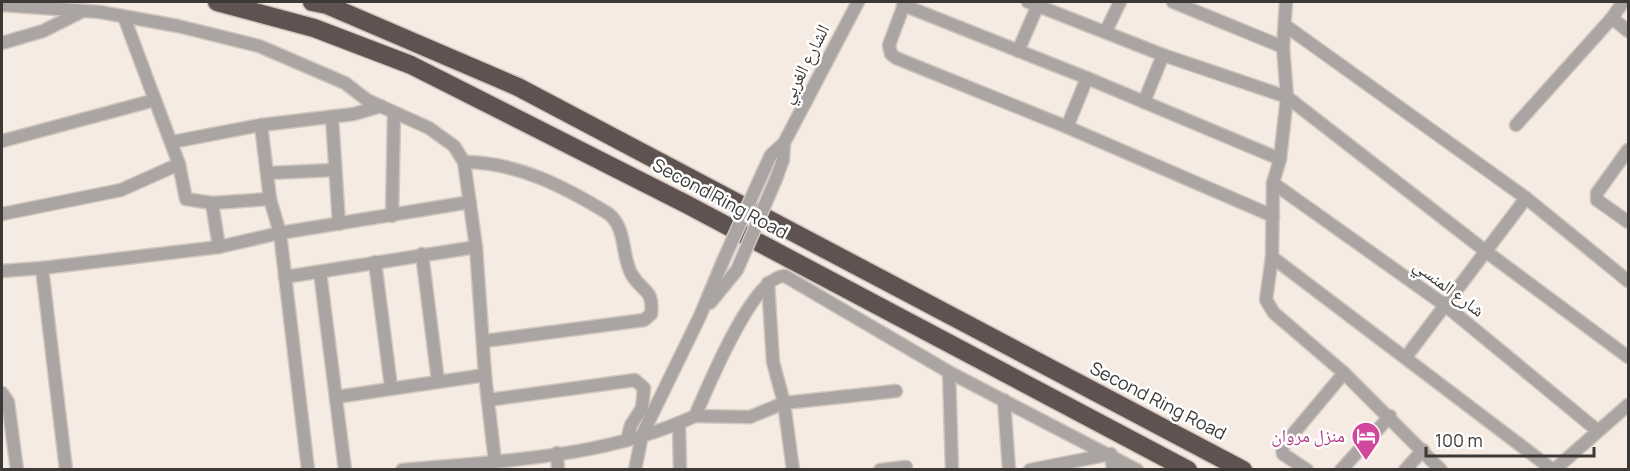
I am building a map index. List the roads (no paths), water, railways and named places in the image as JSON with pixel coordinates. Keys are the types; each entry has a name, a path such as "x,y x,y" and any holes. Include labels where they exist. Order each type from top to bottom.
{"highway":[{"name":"Second Ring Road","path":"217,2 314,28 411,65 686,204 1188,470"},
{"name":"Second Ring Road","path":"312,2 327,5 518,87 1244,470"}],"street":[{"name":"الشارع الغربي","path":"784,143 858,2"},
{"path":"1106,31 1120,2"},
{"path":"1173,2 1283,47"},
{"path":"1286,2 1283,47 1287,97 1280,159 1273,183 1272,257 1266,300 1270,308 1390,416 1441,470"},
{"path":"1516,125 1612,18 1623,2"},
{"path":"1273,216 891,54 889,45 904,3 1280,159"},
{"path":"1018,51 1033,3 1163,55 1287,97 1488,253 1629,357"},
{"path":"2,5 82,11 124,17 202,31 280,53 345,83 367,100 443,136 464,162 476,247 485,375 495,462"},
{"path":"2,43 44,31 82,11"},
{"path":"124,17 172,142 186,199 212,202 270,199"},
{"path":"1612,18 1629,31"},
{"path":"1286,26 1526,198 1629,280"},
{"path":"1144,102 1163,55"},
{"path":"1067,127 1087,78"},
{"path":"2,141 155,100"},
{"path":"172,142 261,125 332,117 381,106"},
{"path":"392,216 394,113"},
{"path":"332,117 339,224"},
{"path":"261,125 270,199 280,233 308,470"},
{"path":"635,470 642,435 700,316 771,155 784,143"},
{"path":"700,316 737,270 776,179 783,160 784,143"},
{"path":"1629,150 1596,193 1596,200 1618,217 1629,222"},
{"path":"464,162 487,162 541,178 584,198 609,214 616,220 631,274 651,295 652,302 651,314 644,320 484,341"},
{"path":"2,214 121,190 179,165"},
{"path":"268,173 335,170"},
{"name":"شارع المنسي","path":"1273,183 1446,306 1598,431"},
{"path":"1406,357 1488,253 1526,198"},
{"path":"212,202 219,247"},
{"path":"2,271 152,257 219,247 280,233 470,202"},
{"path":"285,277 476,247"},
{"path":"423,254 438,381"},
{"path":"1272,257 1554,470 1629,405"},
{"path":"375,262 391,387"},
{"path":"42,268 66,470"},
{"path":"320,272 345,470"},
{"path":"695,416 723,354 768,283 774,278 785,276 949,372 1111,454 1137,470"},
{"path":"768,283 772,362 784,403 793,470"},
{"path":"949,372 952,470"},
{"path":"1308,470 1283,454 1282,447 1344,373"},
{"path":"336,397 391,387 485,375"},
{"path":"488,400 635,380 644,388 642,408 631,425 627,440"},
{"path":"402,470 495,462 604,447 695,416 750,417 784,403 896,391"},
{"path":"2,393 8,402 7,443 17,470"},
{"path":"1004,400 1009,470"},
{"path":"1341,470 1390,416"},
{"path":"679,423 680,470"},
{"path":"1405,470 1423,450"},
{"path":"557,453 558,470"},
{"path":"1030,470 1111,454"},
{"path":"1111,454 1113,470"},
{"path":"880,470 906,467"}],"place":[{"name":"منزل مروان","path":"1366,462"}]}
